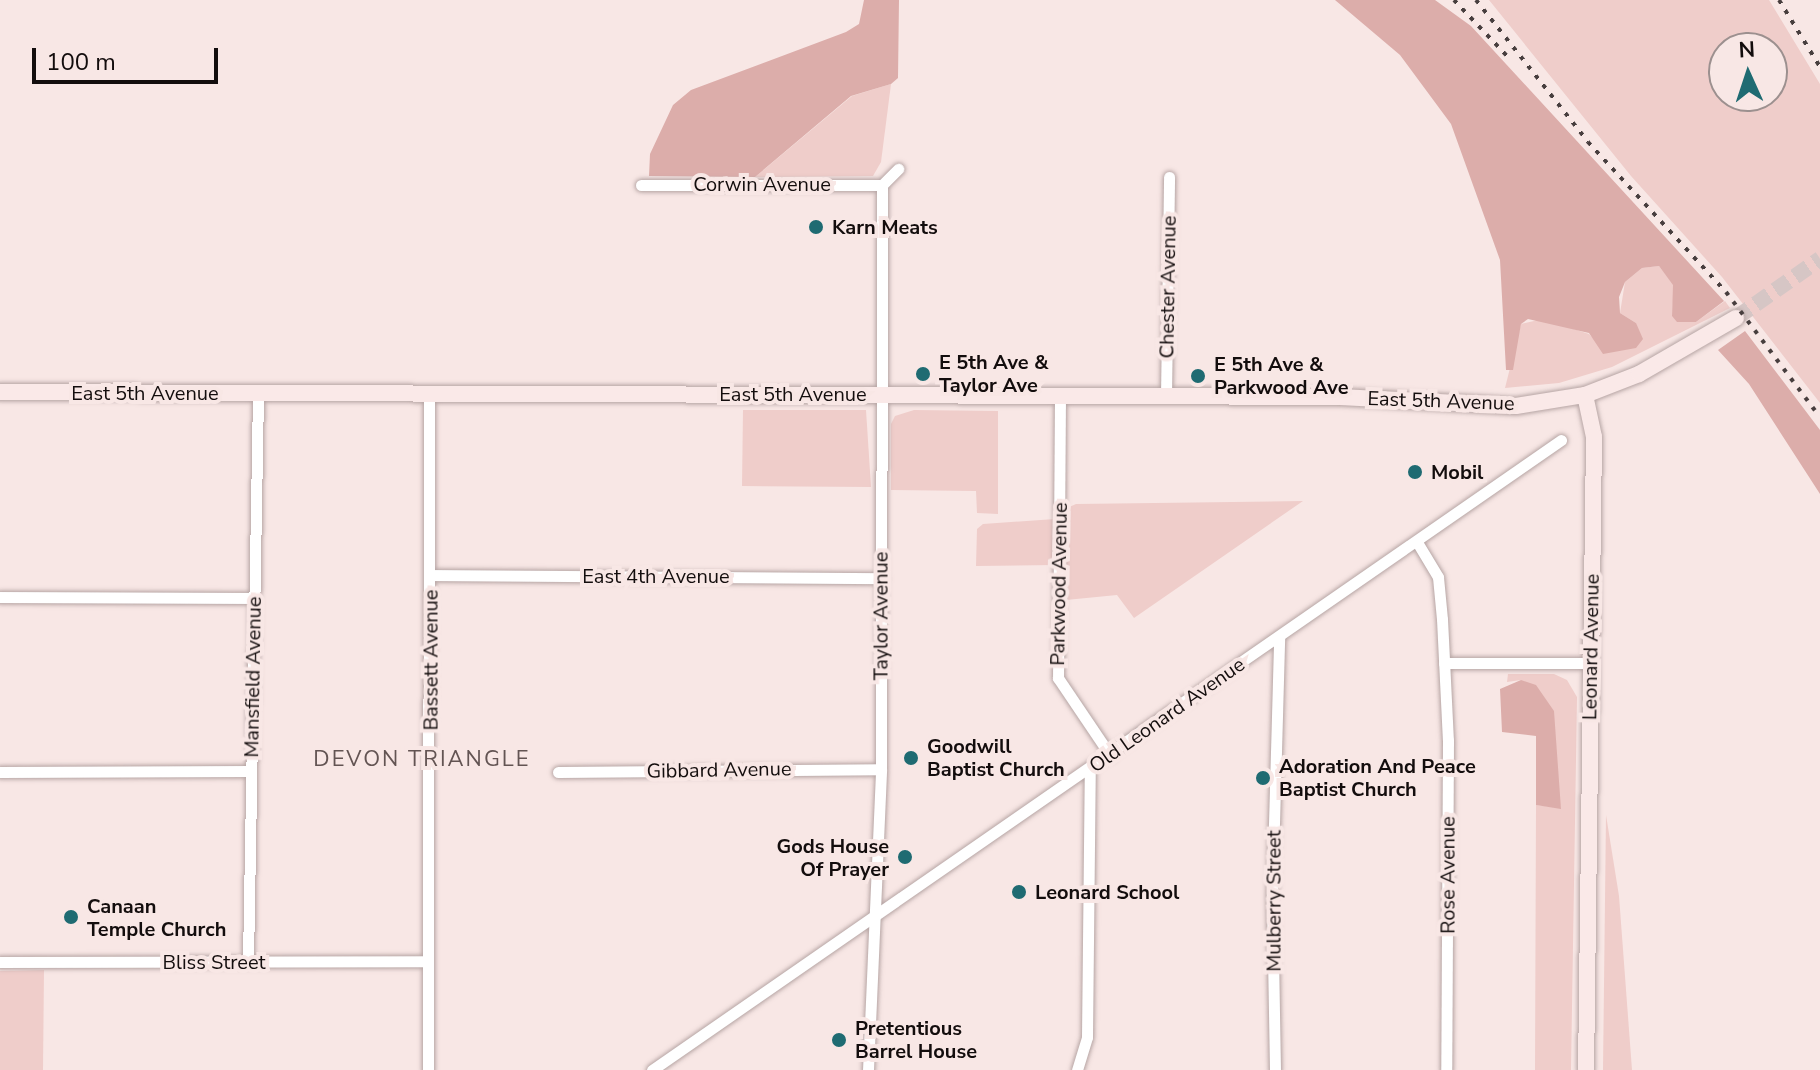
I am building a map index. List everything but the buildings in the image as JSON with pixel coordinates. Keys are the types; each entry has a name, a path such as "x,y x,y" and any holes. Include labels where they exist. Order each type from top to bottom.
{"main road":[{"path":"1585,395 1639,374 1736,318"},
{"name":"East 5th Avenue","path":"0,392 1340,397 1470,407 1585,395"},
{"name":"Leonard Avenue","path":"1585,395 1594,437 1586,1070"}],"street":[{"path":"882,185 898,169"},
{"name":"Chester Avenue","path":"1166,397 1169,177"},
{"name":"Corwin Avenue","path":"641,185 882,185"},
{"name":"Taylor Avenue","path":"868,1070 881,769 882,185"},
{"name":"Mansfield Avenue","path":"248,961 258,393"},
{"name":"Bassett Avenue","path":"428,1070 429,393"},
{"name":"Parkwood Avenue","path":"1060,396 1058,678 1110,755"},
{"name":"Old Leonard Avenue","path":"652,1070 1561,440"},
{"name":"Rose Avenue","path":"1417,542 1438,577 1444,663 1446,1070"},
{"name":"East 4th Avenue","path":"430,575 882,578"},
{"path":"0,597 254,598"},
{"name":"Mulberry Street","path":"1275,1070 1272,895 1279,637"},
{"path":"1444,663 1591,663"},
{"name":"Gibbard Avenue","path":"558,772 881,769"},
{"path":"1077,1070 1087,1037 1090,769"},
{"path":"0,772 251,771"},
{"name":"Bliss Street","path":"0,962 428,961"}],"shaded area":[{"path":"864,0 899,0 898,78 891,84 851,96 755,177 649,176 650,154 673,105 691,90 846,32 859,24"},
{"path":"1335,0 1435,0 1471,26 1724,301 1696,322 1677,322 1672,316 1673,285 1659,266 1642,268 1625,282 1619,297 1620,313 1636,323 1643,339 1636,348 1603,354 1589,333 1528,319 1521,324 1513,370 1506,370 1500,260 1451,124 1400,55"},
{"path":"1489,0 1769,0 1820,84 1820,403 1722,277 1631,176"},
{"path":"891,84 881,162 873,176 755,177 852,96"},
{"path":"1659,266 1674,285 1672,316 1696,322 1725,301 1730,308 1612,367 1559,383 1505,388 1521,324 1543,319 1589,334 1600,345 1636,323 1620,313 1625,282 1642,268"},
{"path":"1745,331 1820,430 1820,494 1749,384 1718,350"},
{"path":"743,410 866,410 871,487 742,486"},
{"path":"914,410 998,411 998,514 977,513 976,491 891,490 891,424 895,416"},
{"path":"1303,501 1134,618 1117,595 1066,600 1067,508 1076,504"},
{"path":"1055,519 1055,565 976,566 977,529 983,524"},
{"path":"1508,674 1554,674 1567,680 1577,697 1571,1070 1535,1070 1536,805 1561,808 1521,680 1507,682"},
{"path":"1521,680 1536,685 1554,711 1561,809 1536,805 1536,736 1502,732 1500,689"},
{"path":"1606,815 1619,896 1632,1070 1603,1070"},
{"path":"44,970 43,1070 0,1070 0,971"}],"tunnel":[{"path":"1736,318 1820,259"}],"railway":[{"path":"1454,0 1509,58"},
{"path":"1476,0 1588,142 1726,292 1820,417"},
{"path":"1779,0 1820,67"}],"place":[{"name":"Karn Meats","path":"816,227"},
{"name":"E 5th Ave & Taylor Ave","path":"923,374"},
{"name":"E 5th Ave & Parkwood Ave","path":"1198,376"},
{"name":"Mobil","path":"1415,472"},
{"name":"Goodwill Baptist Church","path":"911,758"},
{"name":"Adoration And Peace Baptist Church","path":"1263,778"},
{"name":"Gods House Of Prayer","path":"905,857"},
{"name":"Leonard School","path":"1019,892"},
{"name":"Canaan Temple Church","path":"71,917"},
{"name":"Pretentious Barrel House","path":"839,1040"}],"district":[{"name":"DEVON TRIANGLE","path":"422,760"}]}
